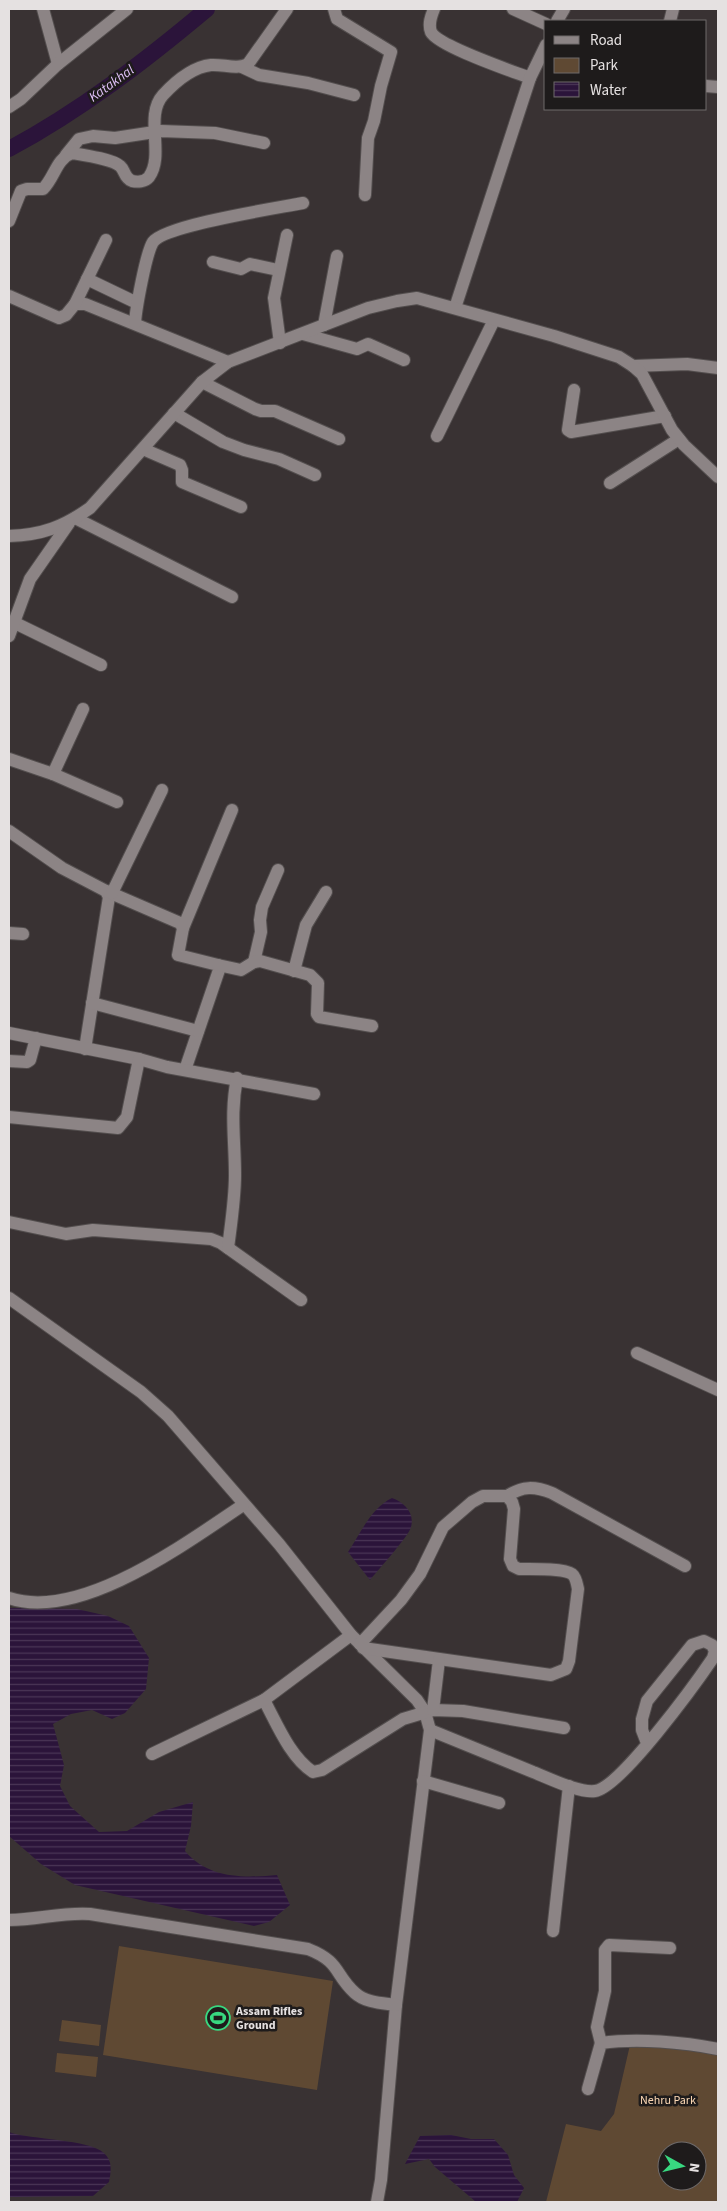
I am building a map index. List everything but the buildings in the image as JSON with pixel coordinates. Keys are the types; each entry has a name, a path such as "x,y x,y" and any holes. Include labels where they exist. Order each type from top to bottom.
{"street":[{"path":"43,9 58,64"},
{"path":"9,107 21,99 58,64 127,9"},
{"path":"242,68 259,51 287,9"},
{"path":"334,9 337,19 391,52 368,138 365,196"},
{"path":"434,9 430,25 432,32 437,38 458,50 530,78"},
{"path":"513,9 544,23"},
{"path":"455,308 530,78 541,66 544,53"},
{"path":"66,155 72,153 112,162 121,166 127,179 140,182 146,179 152,172 155,150 156,111 159,100 184,76 212,65 242,68 266,76 308,83 354,95"},
{"path":"9,221 21,191 27,188 43,188 49,183 60,160 79,139 93,136 115,138 155,131 215,133 264,143"},
{"path":"135,323 136,303 151,246 159,236 205,223 303,203"},
{"path":"280,343 274,304 278,270 287,235"},
{"path":"10,300 59,318 66,315 75,304 106,240"},
{"path":"324,325 337,256"},
{"path":"213,262 241,269 250,264 278,270"},
{"path":"87,279 136,303"},
{"path":"9,536 26,536 50,530 72,521 90,508 202,382 228,362 368,308 417,298 554,336 619,357 634,366 649,385 679,439 718,477"},
{"path":"75,304 85,304 228,362"},
{"path":"437,436 494,320"},
{"path":"303,334 357,349 368,344 404,360"},
{"path":"634,366 687,364 718,368"},
{"path":"202,382 255,409 275,411 339,439"},
{"path":"574,390 568,424 568,430 571,432 665,416"},
{"path":"174,413 223,442 244,450 279,458 315,475"},
{"path":"610,483 679,439"},
{"path":"143,449 180,465 182,482 241,507"},
{"path":"72,521 232,597"},
{"path":"9,636 13,616 30,579 72,521"},
{"path":"13,616 101,665"},
{"path":"53,774 83,710"},
{"path":"9,759 53,774 117,802"},
{"path":"85,1049 109,906 109,892 162,790"},
{"path":"232,810 183,928 178,955 241,970 254,962 267,963 310,975 318,982 317,1014 319,1017 372,1026"},
{"path":"9,831 62,868 109,892 180,923 183,928"},
{"path":"254,962 261,932 262,907 278,870"},
{"path":"294,970 306,925 326,892"},
{"path":"9,933 23,934"},
{"path":"185,1070 219,971 218,965"},
{"path":"92,1003 198,1031"},
{"path":"9,1033 185,1070 237,1078 314,1094"},
{"path":"9,1061 27,1062 30,1060 36,1038"},
{"path":"9,1117 118,1128 127,1117 139,1059"},
{"path":"228,1248 234,1200 235,1174 232,1118 237,1078"},
{"path":"9,1222 66,1234 93,1230 211,1239 228,1248 301,1300"},
{"path":"9,1298 140,1392 168,1416 243,1505 279,1544 358,1642 429,1711"},
{"path":"637,1353 718,1390"},
{"path":"152,1754 264,1700 358,1642 401,1600 420,1574 443,1528 472,1502 483,1496 507,1496 517,1489 536,1487 552,1493 685,1566"},
{"path":"358,1642 439,1660 551,1675 566,1669 569,1661 578,1589 576,1581 572,1574 564,1571 513,1566 510,1559 510,1549 514,1509 512,1502 507,1496"},
{"path":"9,1598 27,1603 45,1602 91,1592 139,1572 160,1560 243,1505"},
{"path":"430,1730 569,1786 586,1791 604,1788 647,1743 684,1699 713,1658 715,1651 712,1645 704,1641 692,1645 647,1701 642,1719 642,1730 647,1743"},
{"path":"377,2202 381,2180 396,2005 430,1730 429,1711 439,1660"},
{"path":"264,1700 283,1735 304,1766 313,1772 322,1770 403,1719 429,1711 463,1711 564,1728"},
{"path":"423,1781 499,1803"},
{"path":"553,1931 569,1786"},
{"path":"9,1920 31,1920 62,1913 90,1914 308,1950 323,1955 334,1964 356,1994 368,2001 396,2005"},
{"path":"588,2089 601,2042 596,2027 605,1991 606,1950 609,1945 670,1948"},
{"path":"601,2042 695,2045 718,2049"}],"green space":[{"name":"Assam Rifles Ground","path":"119,1946 333,1981 317,2090 103,2055"},
{"path":"62,2020 101,2025 99,2046 59,2041"},
{"name":"Nehru Park","path":"630,2045 718,2052 718,2202 546,2202 566,2124 601,2131 614,2114"},
{"path":"57,2053 98,2057 96,2077 55,2072"}],"water":[{"path":"392,1498 401,1502 408,1509 412,1522 411,1527 399,1545 370,1580 348,1552 372,1515"},
{"path":"9,1608 77,1609 108,1616 129,1626 149,1658 146,1689 125,1713 112,1719 92,1710 71,1714 53,1724 64,1765 60,1786 70,1806 99,1832 127,1831 159,1812 193,1802 191,1826 185,1851 205,1867 227,1875 277,1875 290,1905 269,1922 254,1926 75,1885 41,1864 9,1836"},
{"path":"9,2132 31,2137 73,2142 97,2148 109,2160 111,2171 109,2182 93,2196 9,2197"},
{"path":"451,2135 471,2139 494,2139 508,2155 514,2175 524,2188 517,2202 476,2202 435,2167 429,2159 405,2164 420,2136"}],"waterway":[{"name":"Katakhal","path":"9,149 87,102 207,9"}],"place":[{"name":"Assam Rifles Ground","path":"218,2018"}]}
